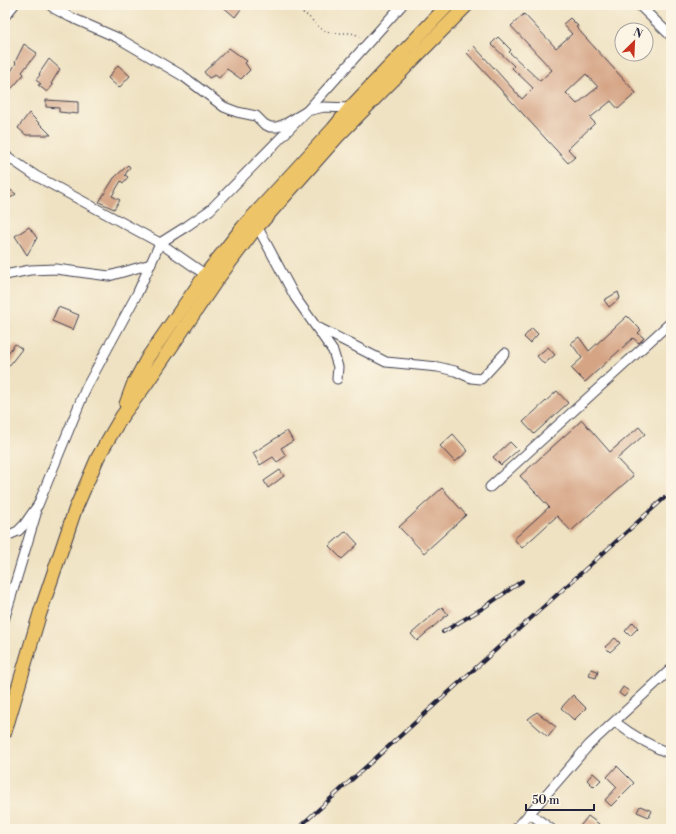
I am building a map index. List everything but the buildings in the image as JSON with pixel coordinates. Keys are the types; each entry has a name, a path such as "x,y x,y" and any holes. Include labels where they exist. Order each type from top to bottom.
{"highway":[{"path":"5,732 40,614 75,510 98,457 122,416 144,387 243,227 333,129 350,108 448,5"},
{"path":"211,278 338,136 467,5"}],"street":[{"path":"5,16 14,5"},
{"path":"50,5 70,17 118,38 183,76 224,107 237,112 256,116 264,124 277,127 286,124 307,111 324,107 350,108"},
{"path":"5,617 38,505 86,388 137,294 160,243 210,210 307,111 367,46 402,5"},
{"path":"639,5 671,36"},
{"path":"5,155 36,176 160,243 211,278"},
{"path":"257,226 296,297 319,328 333,351 338,367 337,379"},
{"path":"5,275 30,270 56,269 109,276 151,264"},
{"path":"490,487 671,322"},
{"path":"319,328 386,362 438,367 454,371 471,378 481,379 505,353"},
{"path":"5,536 18,531 38,505"},
{"path":"516,829 589,745 671,669"},
{"path":"615,722 630,734 671,754"},
{"path":"529,813 551,829"}],"path":[{"path":"272,5 302,12 325,31 331,33 350,33 358,35 367,46"}],"railway":[{"path":"297,829 671,492"},
{"path":"443,632 483,608 522,581"}]}
